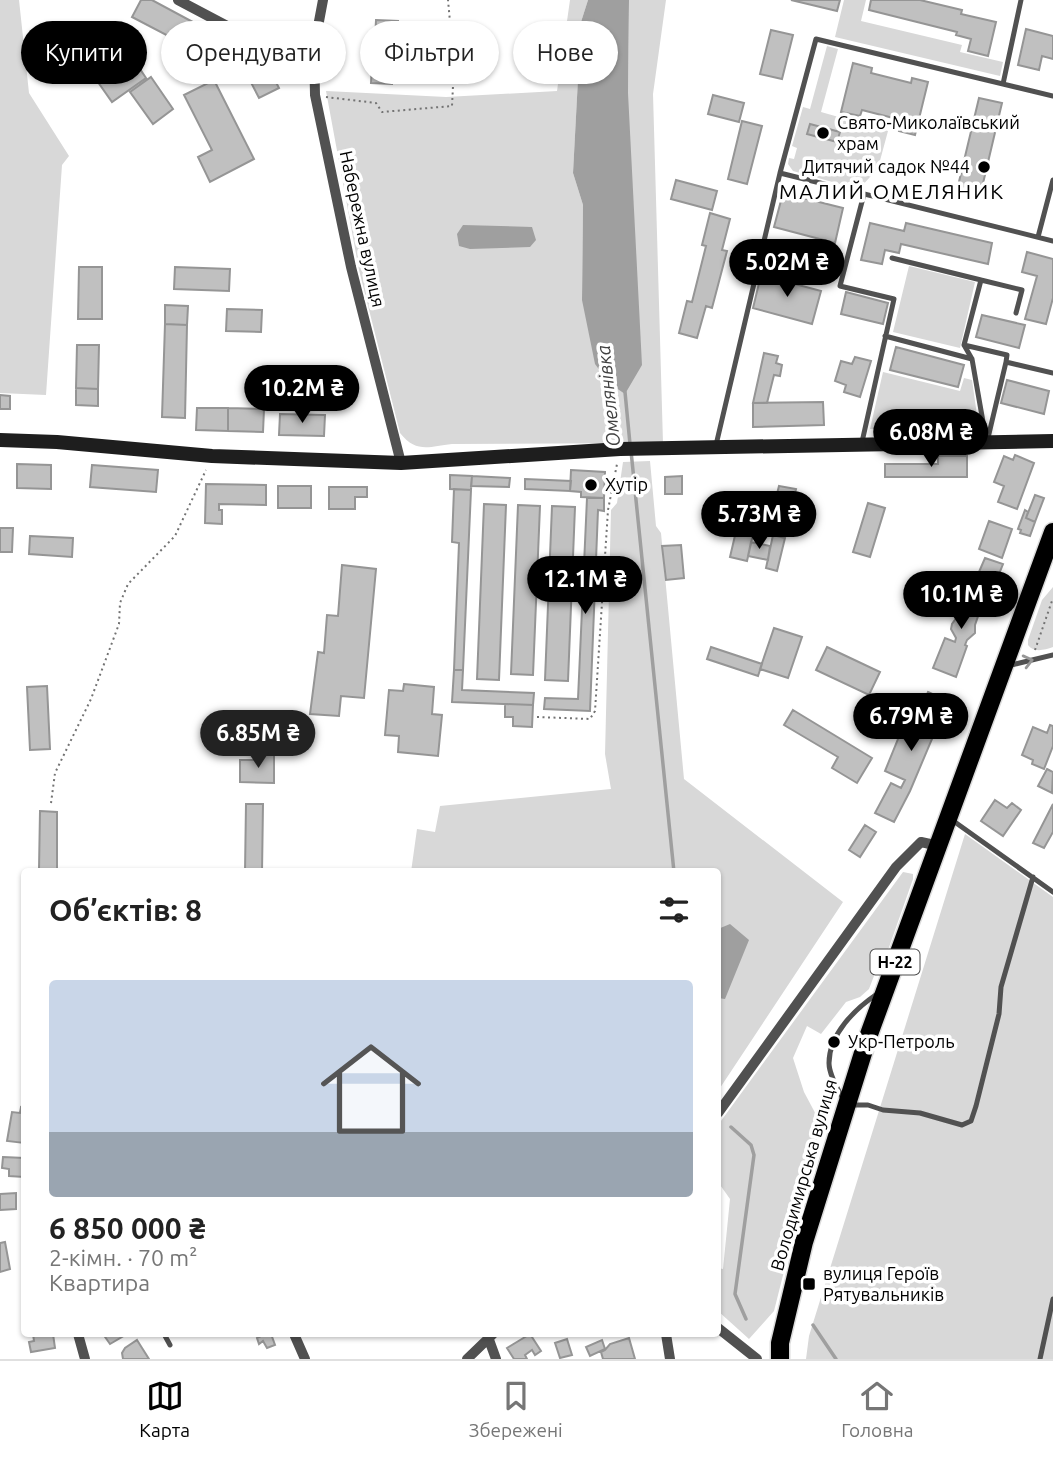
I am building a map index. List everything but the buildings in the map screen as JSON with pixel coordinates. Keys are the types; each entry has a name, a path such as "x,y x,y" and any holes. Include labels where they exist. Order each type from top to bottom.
{"main road":[{"name":"Володимирська вулиця","path":"780,1359 780,1343 804,1242 846,1105 1004,667 1047,568 1053,532"}],"street":[{"path":"178,0 218,21"},
{"name":"Набережна вулиця","path":"319,21 323,0"},
{"name":"Набережна вулиця","path":"315,84 351,267 401,463"},
{"path":"0,440 57,442 212,456 401,463 624,449 987,443 1052,439"},
{"path":"721,1108 896,867 921,842 939,846"},
{"path":"721,1330 757,1359"},
{"path":"79,1337 85,1359"},
{"path":"295,1337 305,1359"},
{"path":"467,1359 489,1337"},
{"path":"491,1337 496,1359"},
{"path":"666,1337 670,1359"}],"lane":[{"path":"1003,84 1021,0"},
{"path":"716,448 780,173 816,39 1053,96"},
{"path":"780,173 1053,241"},
{"path":"1038,237 1053,180"},
{"path":"862,445 894,299 840,286 864,194"},
{"path":"892,258 1022,290 1016,313"},
{"path":"981,280 964,345 972,359 987,443"},
{"path":"886,336 972,359"},
{"path":"964,345 1007,355 987,443"},
{"path":"1006,362 1053,373"},
{"path":"1004,667 1053,654"},
{"path":"949,819 1053,892"},
{"path":"886,988 849,1016 834,1042 828,1064 846,1105 869,1105 883,1110 920,1113 962,1125 971,1121 999,1013 1001,987 1033,877"},
{"path":"1040,1359 1053,1299"},
{"path":"166,1337 170,1345"}],"path":[{"path":"315,95 376,103 382,112 452,106 454,66 448,0"},
{"path":"537,718 590,719 596,711 608,510 624,449"},
{"path":"51,803 55,773 91,699 119,624 120,603 128,584 175,536 212,456"},
{"path":"1035,650 1053,598"}],"shaded area":[{"path":"0,0 19,0 21,84 28,84 29,93 69,156 62,165 46,395 0,393"},
{"path":"570,0 588,0 581,21 567,21"},
{"path":"588,0 629,0 628,93 642,365 625,394 609,383 595,364 582,300 583,205 573,173 578,84 618,84 618,21 581,21"},
{"path":"629,0 666,0 653,94 663,443 452,444 429,447 412,444 400,433 359,270 326,91 446,97 557,91 558,84 578,84 573,173 583,205 582,300 628,93"},
{"path":"844,0 866,0 861,21 962,45 960,52 1003,62 1000,76 835,37"},
{"path":"827,46 838,49 821,112 888,131 878,168 861,187 854,188 793,171 788,164 789,158 794,159 797,148 792,146 803,107 810,109"},
{"path":"463,225 532,227 536,240 530,247 470,249 459,246 457,234"},
{"path":"803,252 842,261 839,277 799,267"},
{"path":"909,266 975,282 960,348 893,332"},
{"path":"883,372 960,391 964,378 972,380 979,429 870,429"},
{"path":"650,461 656,526 661,533 684,779 843,902 721,1086 721,868 412,868 417,829 435,832 440,806 611,789 605,754 611,510 617,503 623,462"},
{"path":"1053,587 1053,647 1036,650 1028,645 1028,640 1042,600"},
{"path":"965,834 1053,897 1053,1359 806,1359 809,1336"},
{"path":"903,872 913,874 887,953 877,968 869,989 860,997 846,1002 821,1034 807,1026 793,1058 804,1092 821,1124 774,1311 749,1339 721,1314 721,1269 730,1199 721,1186 721,1121"},
{"path":"730,924 749,940 725,999 721,998 721,928"}],"waterway":[{"name":"Омелянівка","path":"625,392 630,444"},
{"name":"Омелянівка","path":"631,451 674,868"},
{"name":"Омелянівка","path":"731,1127 751,1145 754,1155 735,1294 746,1319"},
{"name":"Омелянівка","path":"813,1325 836,1359"}],"place":[{"name":"Свято-Миколаївський храм","path":"823,133"},
{"name":"Дитячий садок №44","path":"984,167"},
{"name":"Хутір","path":"591,485"},
{"name":"Укр-Петроль","path":"834,1042"},
{"name":"вулиця Героїв Рятувальників","path":"809,1284"}],"district":[{"name":"МАЛИЙ ОМЕЛЯНИК","path":"892,192"}]}
